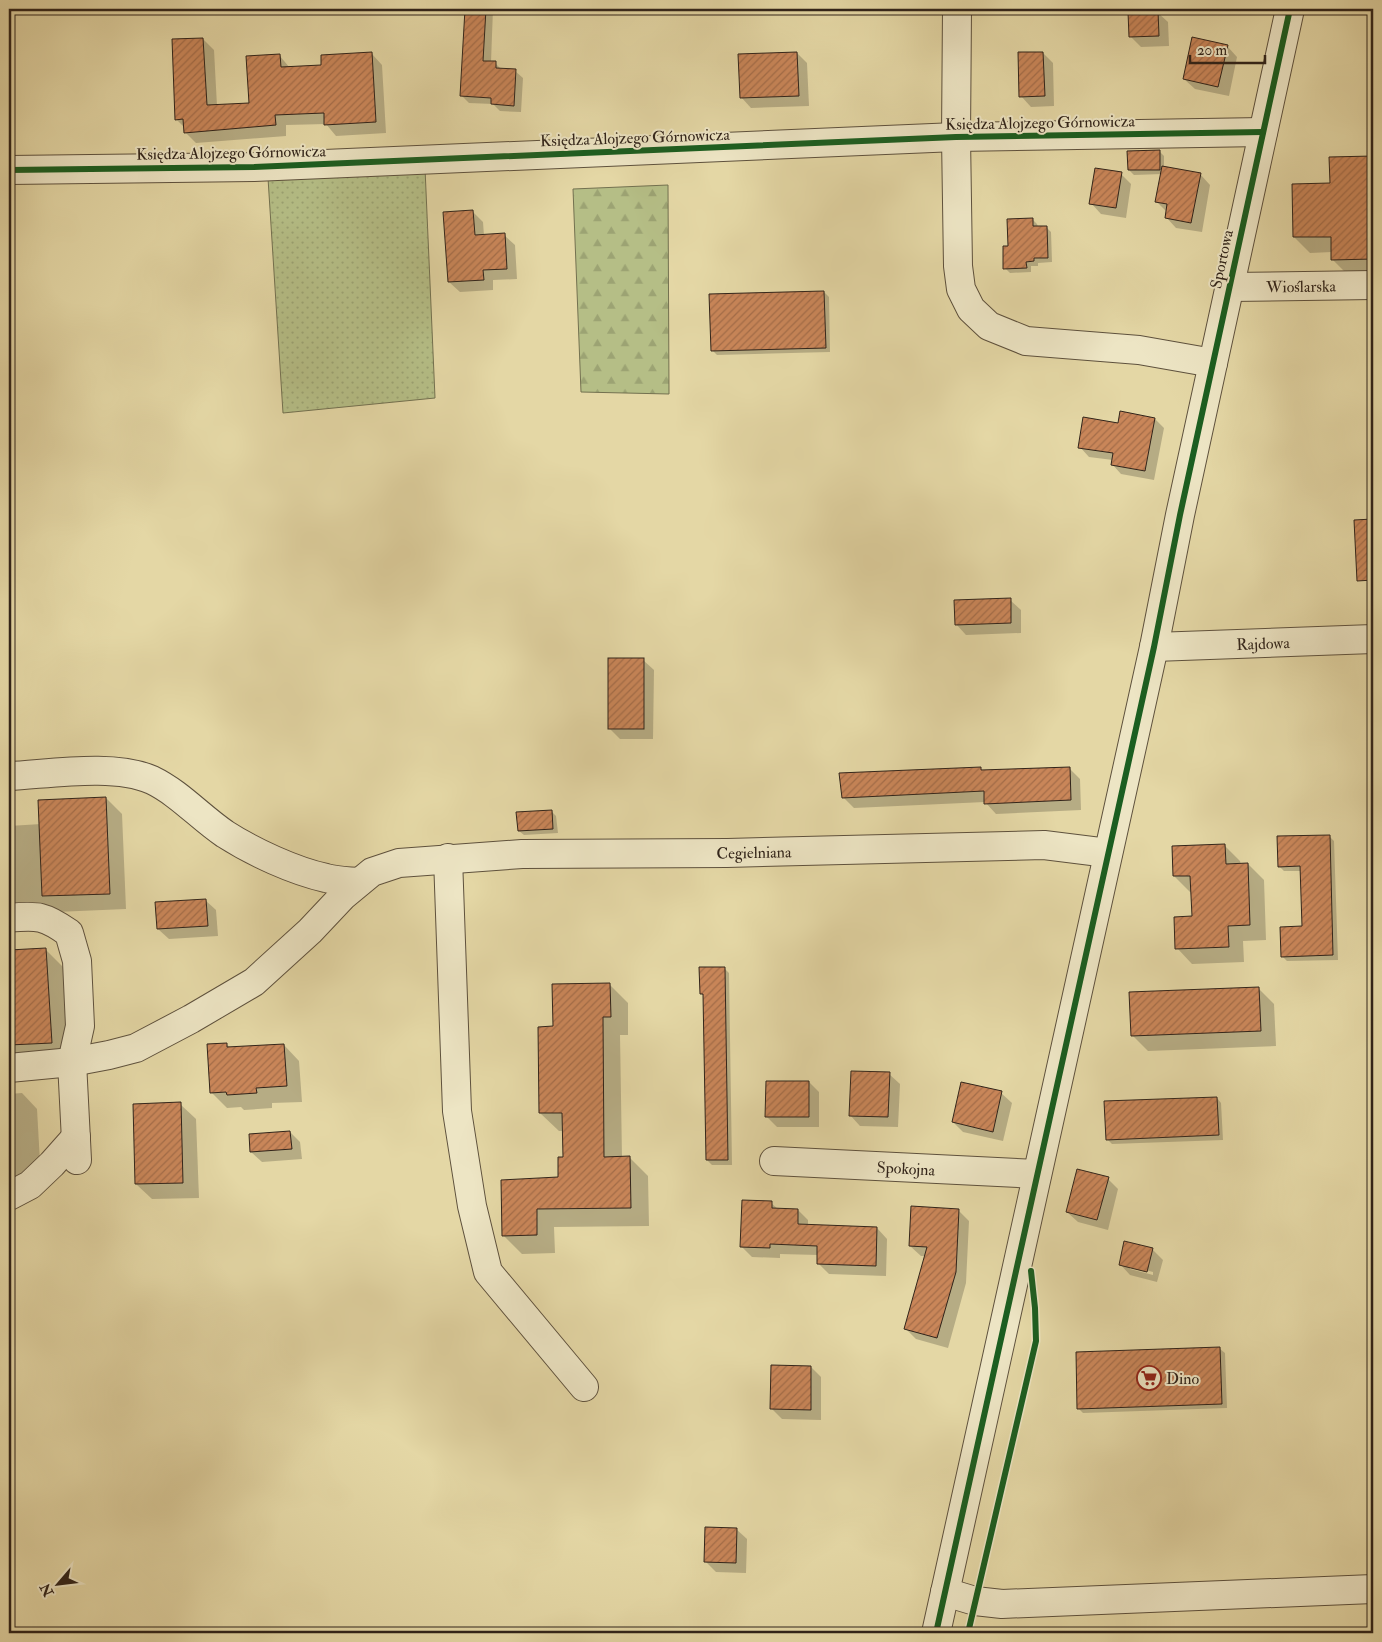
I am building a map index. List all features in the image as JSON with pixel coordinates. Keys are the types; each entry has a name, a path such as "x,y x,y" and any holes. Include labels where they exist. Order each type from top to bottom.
{"street":[{"path":"957,9 958,266 961,289 971,309 989,326 1026,341 1138,350 1213,363"},
{"name":"Sportowa","path":"936,1633 1154,646 1180,515 1290,9"},
{"name":"Księdza Alojzego Górnowicza","path":"9,170 254,167 956,137 1263,132"},
{"name":"Wioślarska","path":"1230,287 1373,285"},
{"name":"Rajdowa","path":"1154,646 1373,639"},
{"path":"9,776 90,771 131,774 152,780 177,796 226,834 277,862 326,878 359,882"},
{"name":"Cegielniana","path":"9,1068 72,1062 136,1048 191,1019 254,982 310,931 359,882 372,872 399,863 522,854 727,853 1044,845 1108,853"},
{"path":"448,858 458,1111 472,1206 488,1272 584,1387"},
{"path":"9,918 32,916 53,922 69,933 77,961 80,1026 72,1062 76,1148 52,1164 30,1185 9,1196"},
{"name":"Spokojna","path":"774,1161 1037,1174"},
{"path":"945,1592 975,1601 1002,1604 1373,1589"}],"green space":[{"path":"425,168 435,398 283,413 268,178"},
{"path":"668,185 669,394 581,392 573,189"}],"building":[{"path":"465,9 486,9 483,61 496,61 496,68 516,69 514,106 491,104 491,98 460,96"},
{"path":"1158,11 1159,36 1129,37 1128,12"},
{"path":"1192,37 1228,45 1218,87 1183,79"},
{"path":"203,38 207,105 249,103 246,56 280,54 281,67 321,65 321,55 372,52 376,122 324,125 324,113 275,115 276,125 184,133 183,119 175,120 172,39"},
{"path":"797,52 799,96 740,98 738,54"},
{"path":"1018,52 1043,52 1045,96 1019,97"},
{"path":"1160,150 1160,170 1128,170 1127,151"},
{"path":"1373,156 1373,259 1331,260 1331,237 1293,237 1292,184 1330,183 1329,157"},
{"path":"1162,166 1201,173 1191,223 1165,218 1167,204 1155,202"},
{"path":"1095,168 1122,172 1116,208 1089,204"},
{"path":"473,210 475,235 505,233 507,269 483,270 484,280 448,282 443,212"},
{"path":"1033,218 1033,226 1047,226 1048,258 1034,258 1034,261 1026,262 1027,268 1003,269 1003,246 1008,246 1007,219"},
{"path":"824,291 826,348 711,351 709,294"},
{"path":"1120,411 1155,418 1145,471 1111,465 1113,453 1078,448 1083,417 1118,423"},
{"path":"1373,519 1373,580 1357,581 1354,520"},
{"path":"1011,598 1011,623 955,625 954,600"},
{"path":"608,658 644,658 644,729 608,729"},
{"path":"981,767 981,770 1070,767 1071,800 984,804 984,791 842,798 839,773"},
{"path":"106,797 110,894 42,896 38,800"},
{"path":"552,810 553,829 518,831 516,812"},
{"path":"1330,835 1333,955 1281,957 1280,927 1302,926 1300,866 1278,867 1277,836"},
{"path":"1225,844 1226,864 1248,863 1250,925 1228,926 1229,947 1175,949 1174,917 1192,916 1190,876 1173,876 1172,846"},
{"path":"206,899 208,926 157,929 155,902"},
{"path":"46,948 52,1043 9,1045 9,950"},
{"path":"699,967 725,967 728,1160 706,1160 703,994 700,994"},
{"path":"610,983 611,1017 603,1017 604,1157 630,1156 631,1208 537,1209 537,1235 502,1236 501,1180 558,1177 558,1157 563,1157 562,1113 539,1113 538,1027 553,1026 552,984"},
{"path":"1259,987 1261,1031 1131,1036 1129,992"},
{"path":"227,1043 227,1047 284,1044 287,1086 256,1088 257,1093 227,1095 226,1092 210,1093 207,1044"},
{"path":"851,1071 890,1072 888,1117 849,1116"},
{"path":"766,1081 809,1081 809,1117 765,1117"},
{"path":"961,1082 1002,1091 993,1132 952,1122"},
{"path":"1217,1097 1219,1135 1106,1140 1104,1101"},
{"path":"181,1102 183,1183 135,1184 133,1104"},
{"path":"290,1131 292,1149 250,1152 249,1134"},
{"path":"1077,1169 1109,1177 1097,1220 1066,1212"},
{"path":"742,1200 772,1201 772,1208 798,1209 798,1224 877,1227 876,1266 817,1264 817,1246 770,1244 770,1248 740,1247"},
{"path":"911,1206 959,1209 956,1272 937,1338 904,1329 927,1247 909,1246"},
{"path":"1124,1241 1153,1248 1147,1272 1119,1265"},
{"name":"Dino","path":"1220,1347 1222,1404 1077,1409 1076,1352"},
{"path":"771,1365 811,1366 811,1410 770,1409"},
{"path":"705,1527 737,1528 736,1563 704,1562"}],"cycle path":[{"path":"936,1633 1154,647 1180,515 1290,9"},
{"path":"9,170 254,167 956,137 1263,132"},
{"path":"968,1633 1036,1341 1031,1271"}],"place":[{"name":"Dino","path":"1149,1378"}]}
